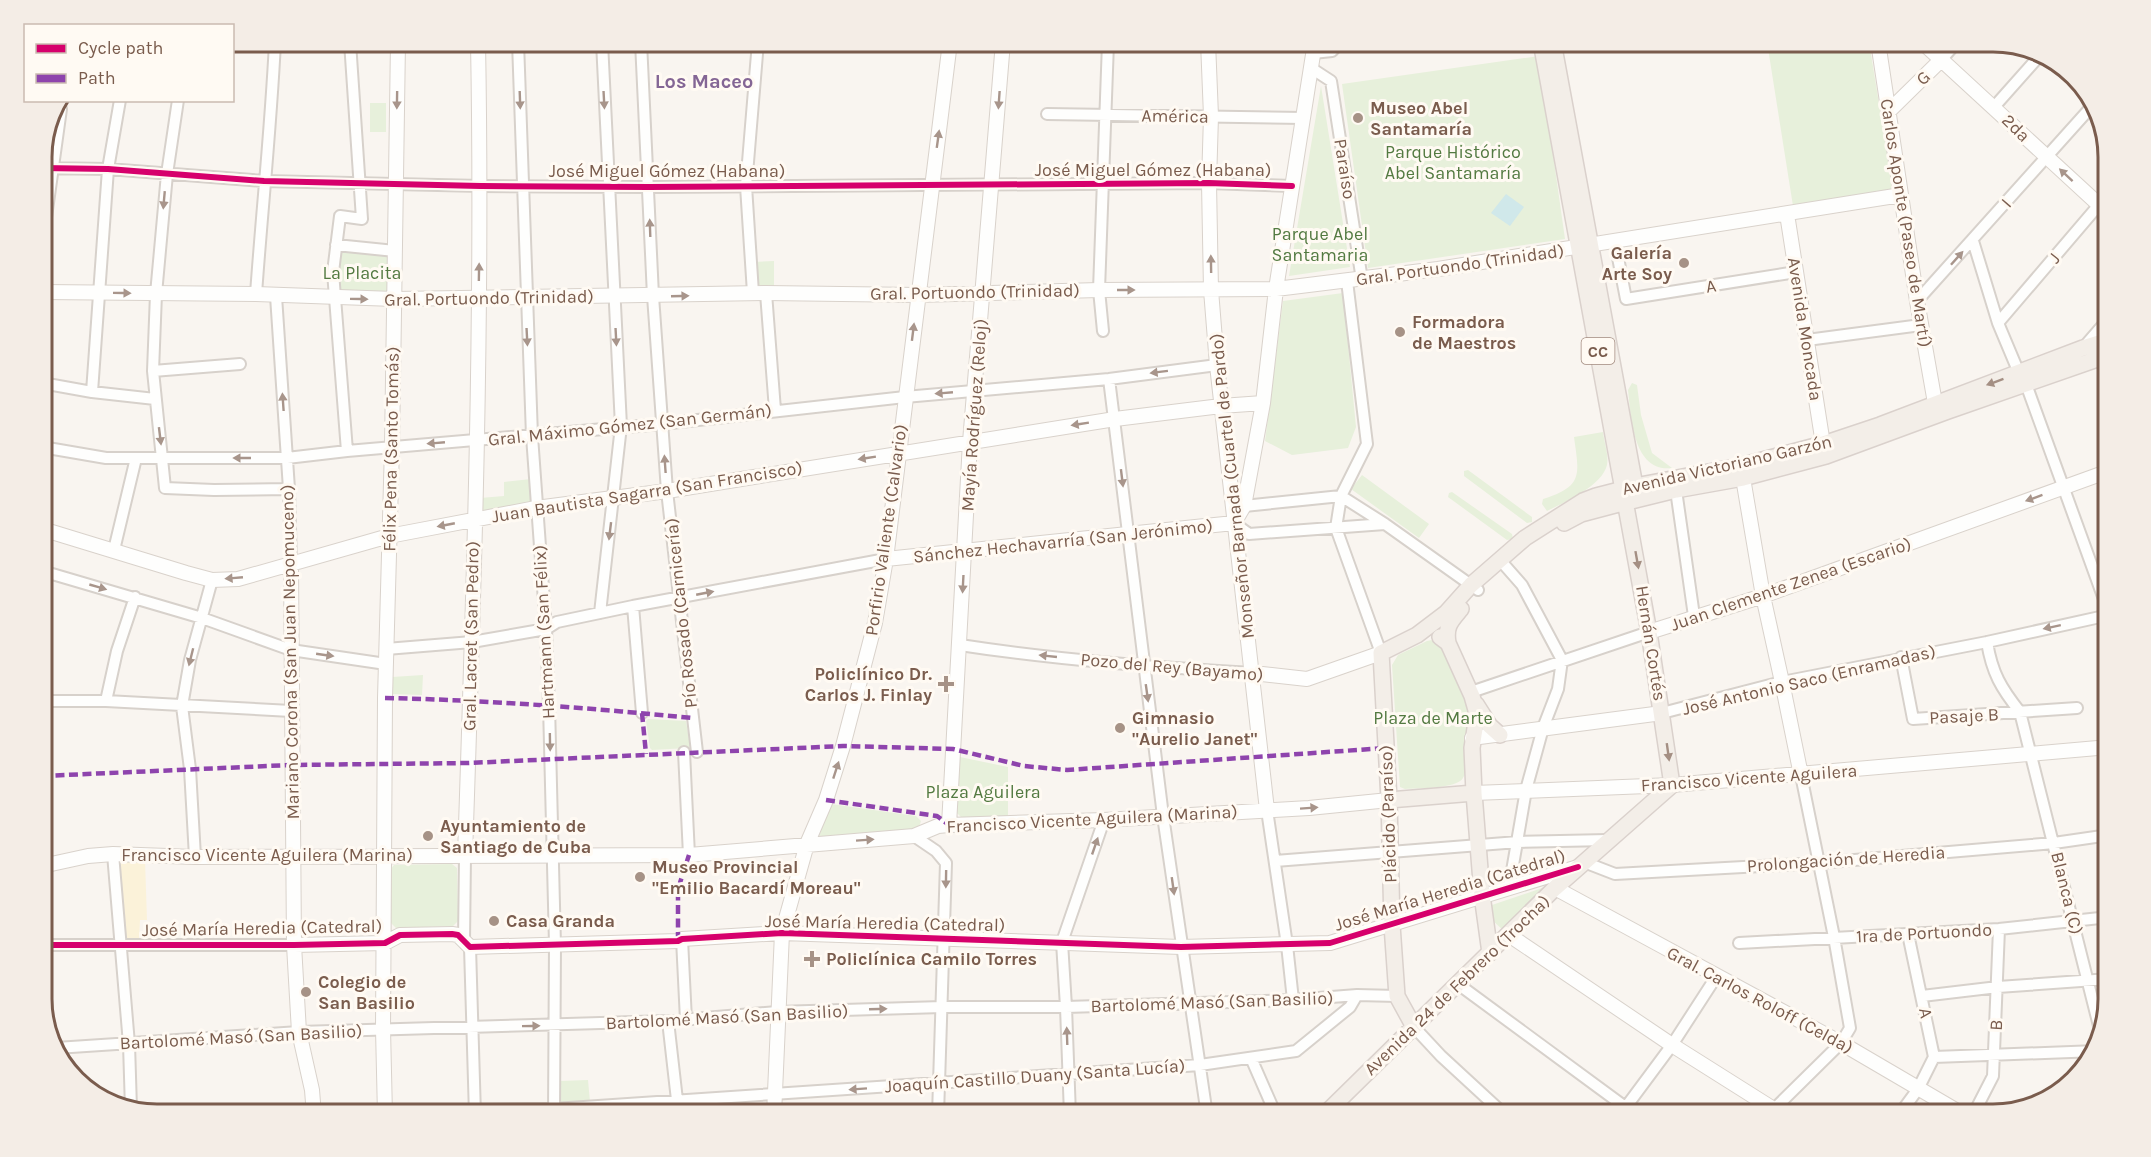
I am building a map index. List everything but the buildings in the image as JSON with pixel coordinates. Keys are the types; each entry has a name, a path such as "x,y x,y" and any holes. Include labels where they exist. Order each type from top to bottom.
{"main road":[{"name":"CC","path":"1544,52 1584,247 1622,451 1609,484 1596,496"},
{"name":"CC","path":"1555,52 1584,247"},
{"name":"Avenida Victoriano Garzón","path":"1381,653 1417,635 1475,588 1544,525 1583,501 1596,496 1672,485 1743,478 1826,456 2029,379 2082,348 2098,343"},
{"path":"2029,379 2068,364 2082,348"},
{"name":"Avenida Victoriano Garzón","path":"1672,485 1823,444 1935,403 2029,379 2098,357"},
{"path":"1622,451 1639,467 1672,485"},
{"name":"Hernán Cortés","path":"1622,451 1672,785"},
{"name":"Avenida Victoriano Garzón","path":"1503,563 1540,537 1581,514 1629,493"},
{"name":"Avenida Victoriano Garzón","path":"1448,643 1446,633 1448,624 1475,588"},
{"path":"1417,635 1433,634 1448,643 1486,721 1500,735"},
{"name":"Plácido (Paraíso)","path":"1381,653 1397,996 1414,1027"},
{"path":"1472,696 1476,718 1472,738 1474,793 1482,896 1490,953"},
{"name":"Avenida 24 de Febrero (Trocha)","path":"1335,1104 1555,888 1672,785"},
{"name":"Francisco Vicente Aguilera","path":"1389,800 1474,793"},
{"path":"1485,919 1494,929 1509,934"}],"street":[{"path":"1103,331 1099,290 1108,52"},
{"name":"Monseñor Barnada (Cuartel de Pardo)","path":"1208,52 1211,116 1209,183 1211,291 1217,365 1267,810 1293,1000"},
{"path":"1234,523 1244,506 1263,403 1276,289 1313,52"},
{"name":"Carlos Aponte (Paseo de Martí)","path":"1879,52 1917,301 1935,403"},
{"name":"2da","path":"1934,52 2098,204"},
{"name":"G","path":"1888,112 1948,52"},
{"path":"256,294 275,53"},
{"path":"347,451 333,272 340,216 362,219 351,53"},
{"name":"Félix Pena (Santo Tomás)","path":"383,1029 386,649 392,447 398,53"},
{"name":"Gral. Lacret (San Pedro)","path":"475,1104 465,856 471,700 481,186 478,53"},
{"name":"Hartmann (San Félix)","path":"518,53 532,436 546,629 555,945 554,1104"},
{"path":"600,613 621,426 603,53"},
{"name":"Pío Rosado (Carnicería)","path":"642,53 653,296 667,491 697,752"},
{"path":"757,53 746,186 775,410"},
{"name":"Porfirio Valiente (Calvario)","path":"775,1104 782,933 807,844 826,800 843,746 875,623 886,559 949,53"},
{"name":"Mayía Rodríguez (Reloj)","path":"949,825 970,442 1002,53"},
{"path":"1994,107 2035,61"},
{"name":"Paraíso","path":"1311,68 1331,81 1362,280"},
{"path":"92,392 108,170 120,102"},
{"path":"178,102 167,174 156,294 153,371 165,488 289,489"},
{"name":"I","path":"1917,301 2088,111"},
{"name":"América","path":"1047,114 1303,118"},
{"path":"53,146 57,126"},
{"name":"José Miguel Gómez (Habana)","path":"53,169 108,170 264,181 481,186 1209,183 1292,186"},
{"name":"Gral. Portuondo (Trinidad)","path":"53,292 256,294 394,299 760,293 918,295 1099,290 1276,289 1362,280 1584,247 1901,195"},
{"name":"J","path":"1998,322 2098,204"},
{"name":"Avenida Moncada","path":"1787,214 1823,444"},
{"path":"1973,241 1998,322 2029,379 2063,487 2098,584"},
{"name":"A","path":"1615,242 1626,299 1796,272"},
{"path":"336,245 395,251"},
{"path":"1341,496 1367,444 1347,281"},
{"name":"Mariano Corona (San Juan Nepomuceno)","path":"276,296 289,489 294,945 299,1032 313,1104"},
{"path":"1807,340 1921,326"},
{"path":"2082,348 2098,330"},
{"path":"153,371 240,364"},
{"name":"Gral. Máximo Gómez (San Germán)","path":"53,449 93,457 287,458 662,424 775,410 1109,379 1217,365"},
{"path":"1109,379 1181,947 1192,1003 1205,1104"},
{"path":"53,385 155,399"},
{"name":"Juan Bautista Sagarra (San Francisco)","path":"53,532 212,580 238,579 291,566 389,536 536,508 667,491 1115,419 1263,403"},
{"path":"114,550 136,458"},
{"name":"Juan Clemente Zenea (Escario)","path":"1472,696 1562,660 1694,616 1763,596 2098,475"},
{"path":"1743,478 1763,596 1834,937 1850,1028 1841,1043 1783,1104"},
{"path":"1672,485 1694,616"},
{"path":"1230,494 1244,506 1341,496 1385,524 1475,588"},
{"name":"Plácido (Paraíso)","path":"1341,496 1336,528 1381,653"},
{"name":"Sánchez Hechavarría (San Jerónimo)","path":"386,649 471,642 546,629 556,622 633,606 886,559 1234,523 1249,534 1385,524"},
{"path":"1503,563 1522,585 1562,660 1558,688 1543,728 1527,790 1509,888"},
{"path":"53,574 202,618 291,650 386,664"},
{"path":"195,856 190,769 182,706 190,660 212,580"},
{"path":"106,701 117,651 135,597"},
{"path":"633,606 642,713"},
{"name":"José Antonio Saco (Enramadas)","path":"1472,738 1662,713 1782,682 1900,657 1987,642 2098,617"},
{"path":"1987,642 1990,663 1997,679 2020,712"},
{"name":"Pozo del Rey (Bayamo)","path":"960,645 1144,667 1253,673 1307,679 1381,653"},
{"name":"Pasaje B","path":"1900,657 1913,719 2078,708"},
{"path":"53,700 291,711"},
{"name":"Blanca (C)","path":"2020,712 2097,1018"},
{"name":"Francisco Vicente Aguilera","path":"1474,793 1672,785 2098,748"},
{"path":"684,752 688,855"},
{"name":"Francisco Vicente Aguilera (Marina)","path":"53,864 88,856 113,854 195,856 688,855 914,836 938,826 949,825 1104,820 1389,800"},
{"path":"1069,1104 1062,942 1104,820"},
{"path":"914,836 936,851 946,862 938,1104"},
{"name":"Prolongación de Heredia","path":"1581,864 1615,874 1819,863 2054,843 2098,837"},
{"path":"1275,861 1518,842 1608,840"},
{"path":"113,854 129,1044 131,1101"},
{"name":"José María Heredia (Catedral)","path":"53,945 385,943 400,935 453,934 467,944 555,945 678,941 782,933 1181,947 1330,943 1581,864"},
{"name":"Gral. Carlos Roloff (Celda)","path":"1555,888 1841,1043 1945,1104"},
{"name":"1ra de Portuondo","path":"1739,943 1999,930 2098,919"},
{"path":"385,924 391,932 400,935"},
{"name":"B","path":"1978,1104 1993,1076 1999,930"},
{"path":"1509,934 1761,1104"},
{"name":"A","path":"1908,934 1935,1057"},
{"path":"682,939 686,1020"},
{"path":"1628,1104 1672,1045 1716,977"},
{"path":"1922,996 1998,987 2098,980"},
{"path":"1458,984 1614,1104"},
{"name":"Bartolomé Masó (San Basilio)","path":"64,1048 299,1032 668,1021 777,1012 942,1007 1066,1007 1293,1000 1357,995 1397,996"},
{"name":"Joaquín Castillo Duany (Santa Lucía)","path":"633,1104 1200,1065 1251,1058 1296,1051 1350,1007 1357,995"},
{"path":"668,1021 677,1100"},
{"path":"1414,1027 1492,1104"},
{"path":"383,1029 385,1104"},
{"path":"1907,1104 1935,1057 2084,1051"},
{"path":"1251,1058 1271,1104"}],"green space":[{"path":"1769,52 1871,52 1893,190 1793,206"},
{"name":"Parque Histórico Abel Santamaría","path":"1539,56 1565,239 1368,268 1342,84"},
{"name":"Parque Abel Santamaria","path":"1321,86 1350,267 1289,276"},
{"path":"370,103 386,103 386,132 370,132"},
{"name":"La Placita","path":"339,249 389,254 388,295 339,294"},
{"path":"774,261 774,289 755,290 754,262"},
{"path":"1343,293 1356,427 1348,448 1292,455 1265,441 1283,301"},
{"path":"1632,383 1637,385 1641,415 1652,453 1672,468 1659,467 1649,462 1636,441 1628,390"},
{"path":"1603,432 1607,453 1604,473 1582,492 1547,511 1542,504 1543,499 1566,489 1576,477 1577,460 1574,437"},
{"path":"1468,470 1532,517 1532,522 1527,523 1464,476 1464,471"},
{"path":"1362,475 1429,524 1419,538 1351,489"},
{"path":"531,479 533,506 481,514 480,498 504,496 504,482"},
{"path":"1452,492 1512,534 1513,539 1507,540 1448,497"},
{"name":"Plaza de Marte","path":"1432,640 1441,646 1469,709 1465,741 1466,770 1463,778 1453,784 1405,789 1400,787 1392,665 1398,655"},
{"path":"423,675 422,695 391,694 392,677"},
{"path":"648,719 686,721 690,746 652,750 646,721"},
{"name":"Plaza Aguilera","path":"960,757 1008,767 1008,819 964,820 955,811"},
{"path":"831,804 916,816 921,821 919,827 912,832 818,839"},
{"path":"452,864 457,868 458,921 453,926 396,928 391,923 390,870 394,865"},
{"path":"1548,886 1504,931 1492,920 1489,906"},
{"path":"588,1080 590,1102 559,1104 559,1081"}],"sand":[{"path":"120,860 145,860 147,920 140,920 139,940 125,940"}],"water":[{"path":"1506,194 1524,207 1510,226 1491,213"}],"marked path":[{"path":"385,698 539,705 692,718"},
{"path":"642,713 646,754"},
{"path":"53,776 291,765 468,763 843,746 953,749 1024,766 1067,770 1386,748"},
{"path":"826,800 937,816 949,825"},
{"path":"678,941 678,889 689,855"}],"cycle path":[{"path":"53,168 108,169 264,181 481,186 1209,183 1292,186"},
{"path":"53,945 385,943 400,935 452,934 458,935 470,947 678,941 782,933 1181,947 1330,943 1578,867"}],"place":[{"name":"Museo Abel Santamaría","path":"1358,118"},
{"name":"Galería Arte Soy","path":"1684,263"},
{"name":"Formadora de Maestros","path":"1400,332"},
{"name":"Policlínico Dr. Carlos J. Finlay","path":"946,684"},
{"name":"Gimnasio \"Aurelio Janet\"","path":"1120,728"},
{"name":"Ayuntamiento de Santiago de Cuba","path":"428,836"},
{"name":"Museo Provincial \"Emilio Bacardí Moreau\"","path":"640,877"},
{"name":"Casa Granda","path":"494,921"},
{"name":"Policlínica Camilo Torres","path":"812,959"},
{"name":"Colegio de San Basilio","path":"306,992"}],"district":[{"name":"Los Maceo","path":"704,81"}]}
